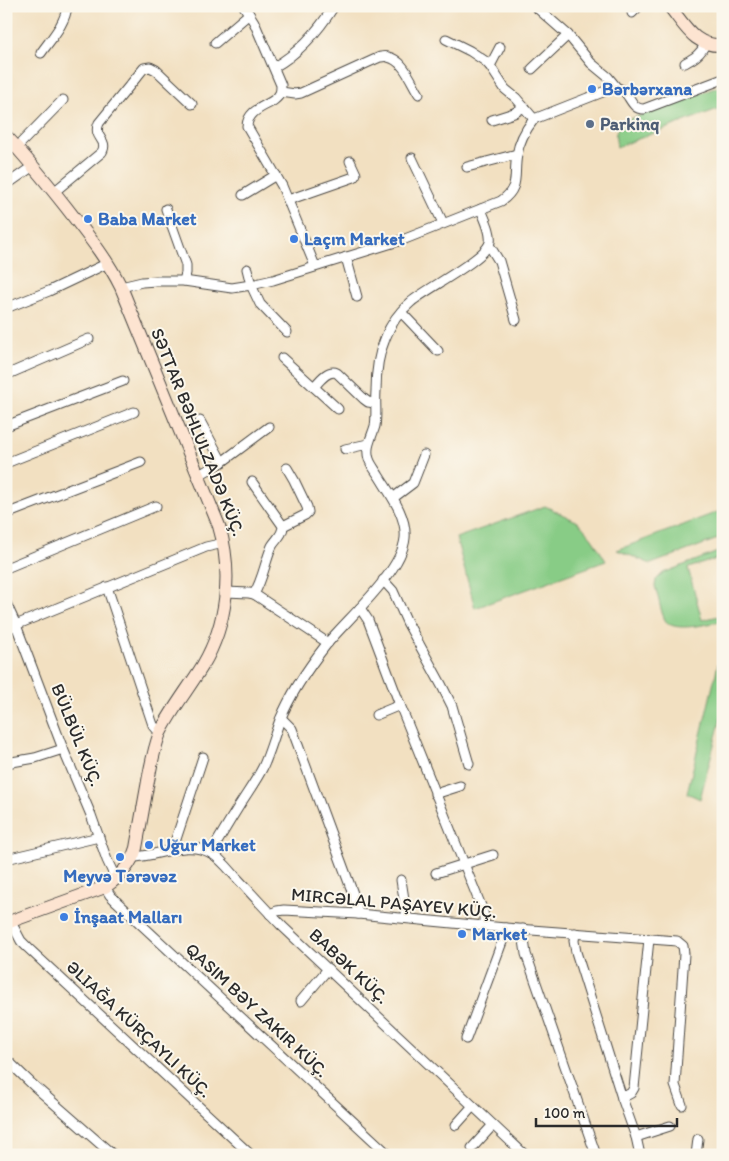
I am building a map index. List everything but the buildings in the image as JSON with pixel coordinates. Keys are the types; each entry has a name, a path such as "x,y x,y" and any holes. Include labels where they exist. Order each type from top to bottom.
{"street":[{"path":"41,53 60,26 67,6"},
{"path":"274,67 294,53 311,37 334,6"},
{"path":"535,6 568,35 591,63 608,77 617,88 627,94 635,107 639,109 644,109 723,80"},
{"path":"632,13 639,6"},
{"path":"669,6 691,34 706,44 712,46 723,45"},
{"path":"215,43 247,10 281,84 281,92 252,114 247,126 276,175 315,266"},
{"path":"532,68 568,35"},
{"path":"446,39 470,51 490,66 505,88 534,119"},
{"path":"685,63 699,55 706,44"},
{"path":"490,66 500,47"},
{"path":"281,92 301,93 380,57 388,57 402,65 418,94"},
{"path":"54,192 102,152 104,144 97,132 99,123 144,68 150,67 156,70 192,104"},
{"path":"121,287 156,280 184,281 232,288 251,285 273,280 404,239 501,201 511,193 514,186 517,154 526,130 534,119 617,88"},
{"path":"17,147 63,100"},
{"path":"492,120 514,113 524,107"},
{"name":"SƏTTAR BƏHLULZADƏ KÜÇ.","path":"6,136 33,166 94,243 121,287 219,526 224,542 227,574 226,592 218,635 203,665 160,733 152,760 133,856 128,866 116,879 105,887 9,923"},
{"path":"467,167 517,154"},
{"path":"412,158 443,223"},
{"path":"288,200 354,177 356,174 350,161"},
{"path":"6,185 33,166"},
{"path":"243,195 276,175"},
{"path":"166,209 186,265 184,281"},
{"path":"133,856 149,856 174,849 193,847 212,853 262,768 270,752 281,718 298,685 328,643 384,580 395,564 405,540 405,530 401,515 393,498 370,461 368,453 368,444 376,416 376,389 381,350 393,322 411,302 473,261 489,245 490,235 481,209"},
{"path":"489,245 499,261 516,320"},
{"path":"346,257 357,297"},
{"path":"6,308 42,294 108,263"},
{"path":"247,269 251,285 260,304 287,332"},
{"path":"401,312 438,350"},
{"path":"6,375 89,339"},
{"path":"282,358 338,409"},
{"path":"314,387 329,372 334,371 364,399 368,402 376,403"},
{"path":"6,426 123,381"},
{"path":"6,463 134,412"},
{"path":"200,421 222,462"},
{"path":"199,475 222,462 269,427"},
{"path":"346,449 368,444"},
{"path":"393,498 413,483 424,455"},
{"path":"6,514 141,462"},
{"path":"283,526 308,512 287,468"},
{"path":"252,482 283,526 283,530 271,548 261,582 254,594"},
{"path":"6,568 156,506"},
{"path":"6,629 206,547 224,542"},
{"path":"384,580 394,591 452,706 469,764"},
{"path":"107,587 153,725 160,733"},
{"path":"226,592 249,592 254,594 328,643"},
{"name":"BÜLBÜL KÜÇ.","path":"6,603 116,879"},
{"path":"360,608 368,620 435,794 465,864 483,911 484,926"},
{"path":"376,714 400,705"},
{"path":"281,718 292,729 355,900 358,914"},
{"path":"6,763 35,758 63,749"},
{"path":"174,849 203,757"},
{"path":"435,794 460,786"},
{"path":"6,859 99,837"},
{"name":"BABƏK KÜÇ.","path":"212,853 270,914 525,1155"},
{"path":"436,873 493,855"},
{"path":"401,880 407,918"},
{"path":"105,887 117,902 389,1155"},
{"name":"MIRCƏLAL PAŞAYEV KÜÇ.","path":"270,914 284,910 358,914 505,928 677,941 683,946 684,954 675,1076 676,1092 682,1104"},
{"path":"9,923 28,948 251,1155"},
{"path":"466,1038 502,942 505,928"},
{"path":"523,929 526,954 596,1155"},
{"path":"575,933 576,952 636,1137 640,1155"},
{"path":"622,1098 631,1093 634,1088 649,939"},
{"path":"301,1001 328,969"},
{"path":"6,1059 113,1155"},
{"path":"456,1125 474,1106"},
{"path":"472,1148 494,1125"},
{"path":"636,1137 670,1126"},
{"path":"696,1155 698,1139"}],"green space":[{"path":"723,85 723,107 617,147 616,132 625,121"},
{"path":"545,506 578,522 592,538 606,561 475,608 456,538"},
{"path":"723,510 723,537 651,564 617,550"},
{"path":"723,550 723,557 688,568 702,620 723,615 723,621 683,627 669,624 662,613 655,586 656,580 663,573"},
{"path":"722,648 723,710 700,799 687,793"}],"place":[{"name":"Bərbərxana","path":"592,89"},
{"name":"Parkinq","path":"590,124"},
{"name":"Baba Market","path":"88,219"},
{"name":"Laçın Market","path":"294,239"},
{"name":"Uğur Market","path":"149,845"},
{"name":"Meyvə Tərəvəz","path":"120,857"},
{"name":"İnşaat Malları","path":"64,917"},
{"name":"Market","path":"462,934"}]}
